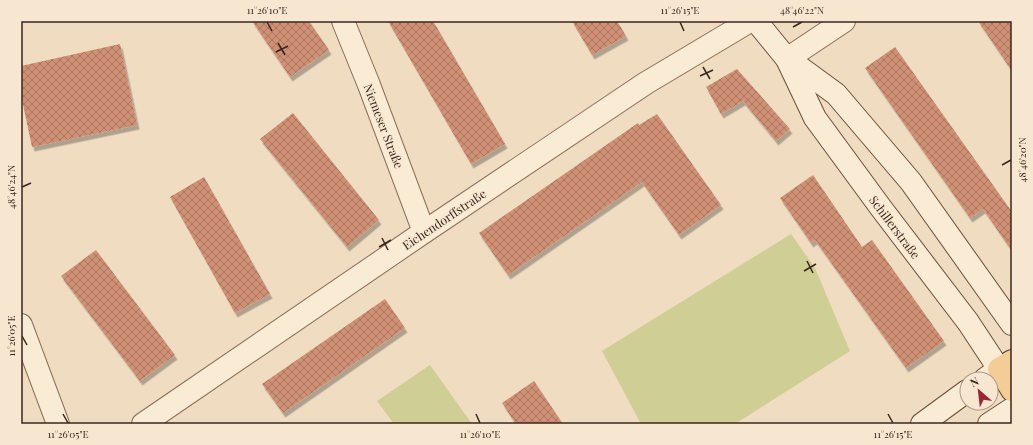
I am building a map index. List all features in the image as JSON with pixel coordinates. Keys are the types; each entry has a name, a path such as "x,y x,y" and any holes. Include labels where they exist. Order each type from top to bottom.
{"main road":[{"name":"Schillerstraße","path":"999,370 1012,390"}],"street":[{"name":"Niemeser Straße","path":"343,21 369,85 424,232"},
{"name":"Eichendorffstraße","path":"143,424 424,232 646,84 750,21"},
{"name":"Schillerstraße","path":"756,21 787,59 815,118 968,322 999,370"},
{"path":"787,59 844,21"},
{"name":"Schillerstraße","path":"787,59 836,94 911,182 1012,324"},
{"path":"21,325 58,424"},
{"path":"922,424 959,397"},
{"path":"989,424 1012,409"}],"green space":[{"path":"791,234 815,268 850,351 735,424 641,424 602,351"},
{"path":"430,365 472,424 394,424 377,401"}],"building":[{"path":"252,21 309,21 329,50 290,77"},
{"path":"388,21 433,21 505,144 471,164"},
{"path":"572,21 617,21 626,36 592,55"},
{"path":"978,21 1012,21 1012,71"},
{"path":"120,44 137,125 32,147 21,95 21,66"},
{"path":"895,47 1012,212 1012,251 983,209 970,218 865,68"},
{"path":"737,69 790,129 776,141 743,101 721,114 706,87"},
{"path":"293,113 379,220 347,247 260,139"},
{"path":"657,114 721,205 679,235 642,182 508,275 479,233 638,123 639,125"},
{"path":"813,175 862,247 872,240 944,341 906,368 815,240 811,243 780,198"},
{"path":"204,177 270,294 235,313 170,197"},
{"path":"96,250 175,355 140,381 61,276"},
{"path":"385,299 405,328 283,413 262,384"},
{"path":"534,381 563,424 516,424 502,403"}]}
